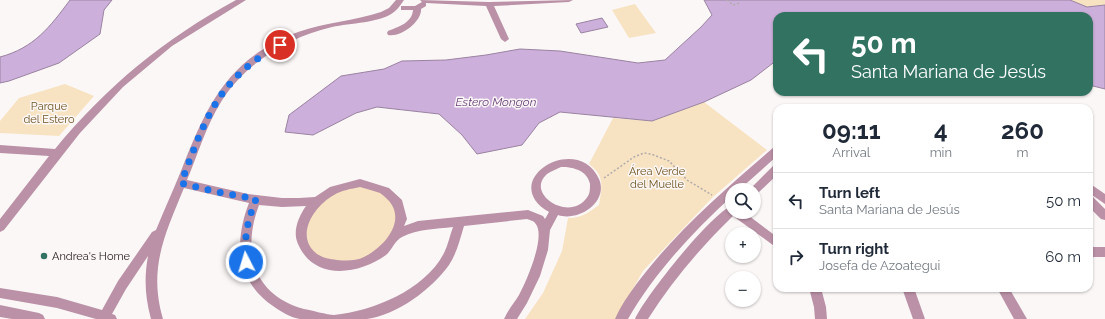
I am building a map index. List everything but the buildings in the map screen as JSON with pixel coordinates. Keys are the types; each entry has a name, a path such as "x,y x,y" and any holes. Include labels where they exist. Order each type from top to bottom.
{"street":[{"path":"0,227 58,153 104,100 128,77 196,26 242,0"},
{"path":"391,33 412,21 418,14 418,8 424,0 490,4 567,0"},
{"path":"157,319 150,290 151,268 155,246 202,127 211,109 228,84 242,70 266,53 297,36 324,27 384,14 402,4 418,8"},
{"path":"490,4 505,39"},
{"path":"0,149 58,153"},
{"path":"742,183 773,160"},
{"path":"560,163 579,165 593,176 596,183 596,192 592,200 586,206 576,211 566,212 555,210 546,206 536,193 535,185 538,177 543,171 550,166 560,163"},
{"path":"761,184 773,173"},
{"path":"181,183 217,192 256,199 289,203 316,201"},
{"path":"360,183 376,186 390,192 399,203 402,220 397,234 383,251 368,260 350,266 332,266 317,261 306,251 301,238 304,217 316,201 327,193 343,186 360,183"},
{"path":"1093,190 1105,200"},
{"path":"620,319 631,300 660,264 725,196"},
{"path":"256,199 248,222 245,242 246,262 254,277 262,290 284,308 303,315 329,319"},
{"path":"528,214 540,200"},
{"path":"720,201 725,204"},
{"path":"289,203 298,209 304,217"},
{"path":"1093,204 1105,216"},
{"path":"510,319 523,299 534,276 542,250 545,230 555,210"},
{"path":"397,234 418,226 528,214 539,219 545,230"},
{"path":"641,319 672,274 688,254 725,216"},
{"path":"745,219 773,240"},
{"path":"402,220 418,226"},
{"path":"337,319 375,312 398,302 418,290 435,273 448,255 460,222"},
{"path":"0,293 30,296 81,308 106,318 122,284 163,226"},
{"path":"1093,252 1105,252"},
{"path":"816,292 821,319"},
{"path":"909,292 919,319"},
{"path":"1005,292 1021,319"},
{"path":"0,311 39,319"}],"path":[{"path":"728,0 733,5 740,3"},
{"path":"596,183 634,157 644,153 651,154 669,161 686,180 720,201"}],"green space":[{"path":"1070,0 1105,0 1105,5 1087,7"},
{"path":"635,4 656,33 629,38 612,10"},
{"name":"Parque del Estero","path":"65,84 94,96 59,136 0,133 0,121 19,98"},
{"name":"Área Verde del Muelle","path":"704,102 767,150 729,183 725,183 725,187 712,198 643,271 616,319 525,319 543,293 562,251 568,218 581,216 599,205 601,182 598,173 589,164 613,118 652,121"},
{"path":"343,186 377,186 399,203 397,234 368,261 332,266 306,251 302,224 308,211"}],"water":[{"path":"70,0 112,0 104,10 100,34 59,63 0,83 0,57 12,53 32,42 48,28"},
{"name":"Estero Mongon","path":"704,0 1070,0 1087,7 1105,5 1105,89 1093,86 1093,12 773,12 773,63 751,80 704,102 652,121 560,112 539,123 522,145 477,154 462,135 439,114 377,107 356,113 313,135 285,132 289,115 341,76 384,69 402,61 446,60 520,49 560,51 638,63 665,60 712,15"},
{"path":"602,18 608,27 581,33 576,24"}],"place":[{"name":"Andrea's Home","path":"44,256"}],"route":[{"path":"246,262 245,242 248,222 256,199 217,192 181,183 202,127 211,109 228,84 242,70 280,45"}]}
